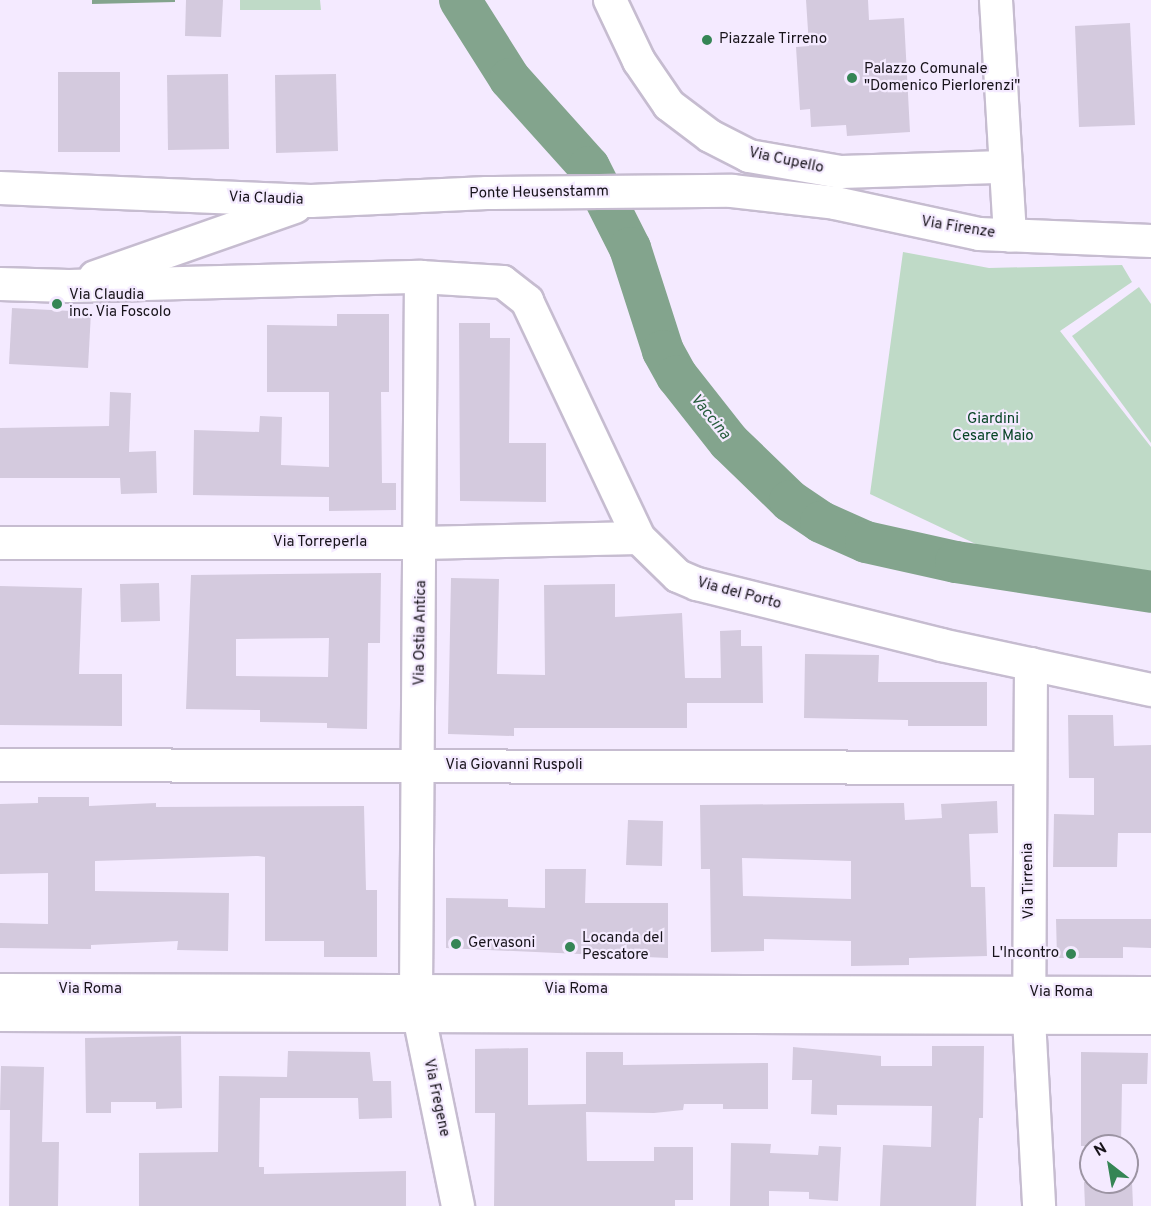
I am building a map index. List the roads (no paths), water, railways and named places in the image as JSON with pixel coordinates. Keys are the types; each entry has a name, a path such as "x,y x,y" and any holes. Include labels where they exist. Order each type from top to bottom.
{"street":[{"name":"Via Cupello","path":"610,0 639,61 669,105 710,136 749,156 841,172 1004,166"},
{"path":"996,0 1004,166 1010,236"},
{"name":"Via Claudia","path":"0,188 311,201"},
{"name":"Ponte Heusenstamm","path":"311,201 487,193 732,191 767,194"},
{"name":"Via Firenze","path":"767,194 835,203 936,226 1010,236 1151,241"},
{"name":"Via Claudia","path":"69,286 311,201"},
{"name":"Via Claudia","path":"0,284 69,286 421,277"},
{"name":"Via del Porto","path":"421,277 493,279 514,288 527,301 639,538 663,565 697,584 1031,664 1151,690"},
{"name":"Via Ostia Antica","path":"417,1003 422,543 421,277"},
{"name":"Via Torreperla","path":"0,543 422,543 639,538"},
{"name":"Via Tirrenia","path":"1031,664 1028,768 1030,1006 1039,1206"},
{"name":"Via Giovanni Ruspoli","path":"0,765 1028,768"},
{"name":"Via Roma","path":"0,990 417,1003 1030,1006 1151,1018"},
{"name":"Via Roma","path":"1030,1006 1151,993"},
{"name":"Via Roma","path":"0,1014 417,1003"},
{"name":"Via Fregene","path":"417,1003 458,1206"}],"waterway":[{"name":"Vaccina","path":"460,0 510,79 589,167 630,248 663,351 677,376 729,442 790,501 821,522 866,542 956,562 1151,592"}],"place":[{"name":"Piazzale Tirreno","path":"707,40"},
{"name":"Palazzo Comunale \"Domenico Pierlorenzi\"","path":"852,78"},
{"name":"Via Claudia inc. Via Foscolo","path":"57,304"},
{"name":"Gervasoni","path":"456,944"},
{"name":"Locanda del Pescatore","path":"570,947"},
{"name":"L'Incontro","path":"1071,954"}],"park label":[{"name":"Giardini Cesare Maio","path":"993,428"}]}
